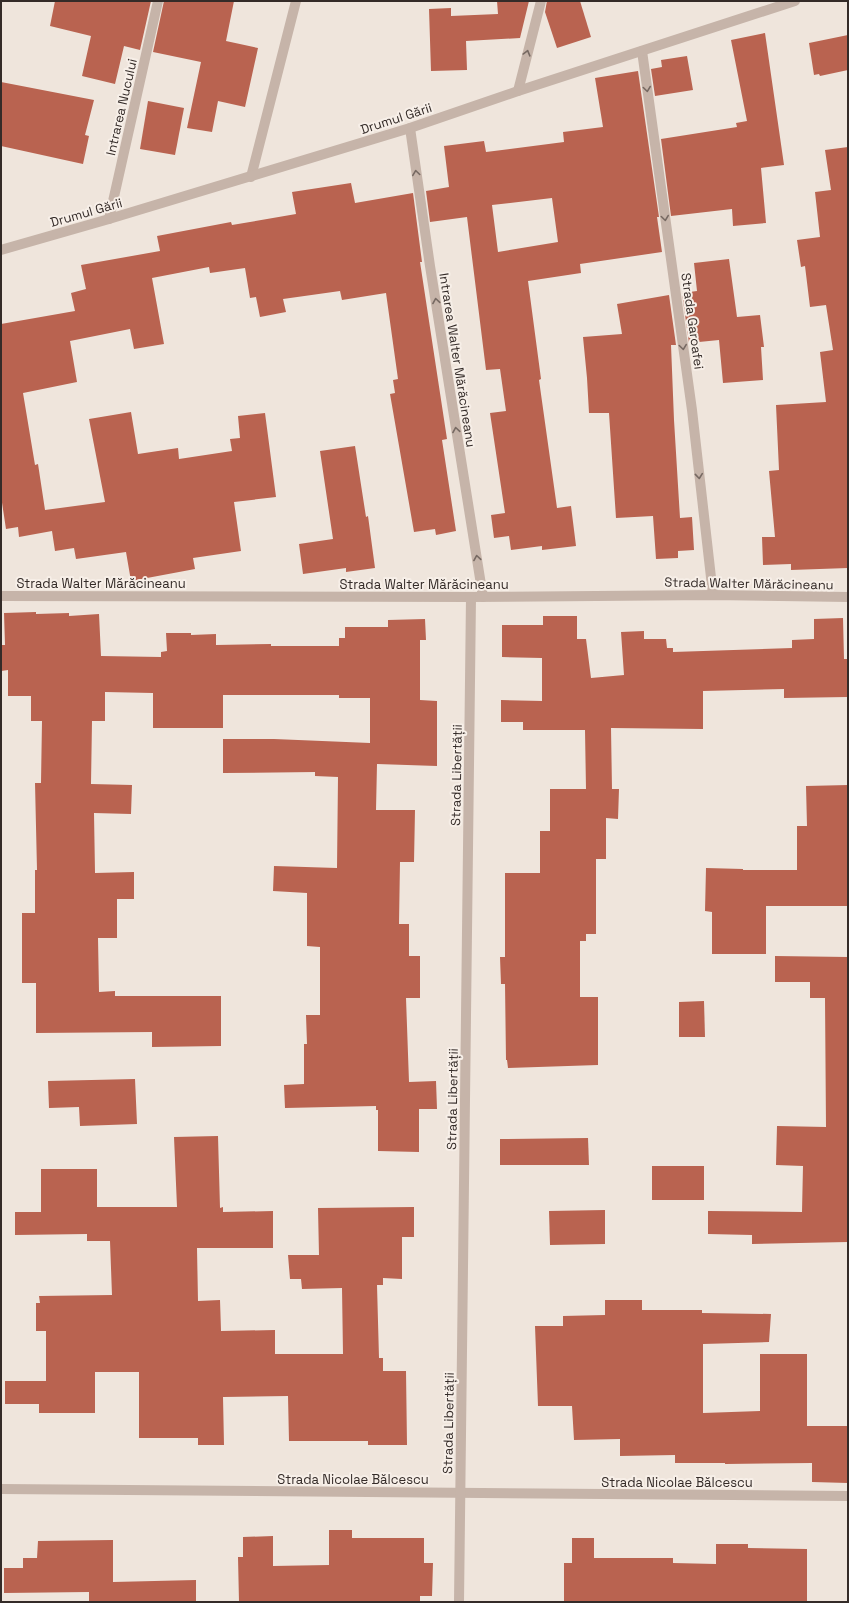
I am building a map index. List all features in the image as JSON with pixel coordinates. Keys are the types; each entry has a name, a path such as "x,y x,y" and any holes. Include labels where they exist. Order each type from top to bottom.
{"street":[{"name":"Intrarea Nucului","path":"109,220 158,1"},
{"path":"251,177 296,1"},
{"path":"518,91 541,1"},
{"name":"Drumul Gării","path":"1,250 109,220 410,128 518,91 795,1"},
{"name":"Strada Garoafei","path":"642,51 692,410 713,595"},
{"name":"Intrarea Walter Mărăcineanu","path":"410,128 430,266 483,597"},
{"name":"Strada Walter Mărăcineanu","path":"1,596 483,597 713,595 848,597"},
{"name":"Strada Libertății","path":"459,1602 471,597"},
{"name":"Strada Nicolae Bălcescu","path":"1,1489 848,1496"}],"building":[{"path":"55,1 151,1 140,50 124,46 115,84 82,76 91,36 50,26"},
{"path":"164,1 234,1 226,41 258,48 245,107 218,101 212,132 187,128 201,62 153,52"},
{"path":"497,1 529,1 520,38 466,41 467,70 431,71 429,9 451,8 451,16 498,14"},
{"path":"547,1 580,1 591,37 557,48 545,12"},
{"path":"765,33 784,165 761,168 766,223 733,226 732,209 671,216 661,139 737,127 736,123 747,121 731,40"},
{"path":"848,35 848,70 820,76 819,74 814,75 809,43"},
{"path":"687,56 693,90 655,96 651,69 662,67 661,60"},
{"path":"638,71 659,217 657,217 662,252 580,264 581,273 528,281 541,379 539,380 557,508 571,506 576,546 542,550 542,546 511,550 509,536 494,538 491,515 505,513 490,413 506,411 500,369 486,370 467,217 430,222 426,191 449,187 444,146 484,141 486,152 564,142 563,132 603,127 595,78","holes":["552,198 558,242 498,252 492,205"]},
{"path":"1,82 94,100 85,135 89,136 83,164 1,146"},
{"path":"148,101 184,108 175,155 140,149"},
{"path":"848,147 848,568 791,570 791,564 763,565 762,537 775,537 769,471 779,470 776,405 826,402 820,352 833,350 826,305 810,307 805,266 801,267 797,240 820,237 815,192 831,190 825,150"},
{"path":"351,183 355,203 413,193 422,262 420,262 447,439 442,440 456,531 436,535 435,529 414,532 390,394 395,393 393,380 398,379 386,293 342,300 340,291 283,299 286,312 260,317 256,297 250,298 245,268 210,273 209,267 152,278 164,344 134,349 130,329 70,341 77,382 23,393 35,465 38,464 45,510 105,502 89,419 131,412 138,454 178,448 179,459 232,451 230,439 240,438 238,416 265,413 276,497 234,502 241,551 193,558 195,569 131,581 126,552 76,559 74,548 55,551 52,531 19,537 18,527 6,529 1,496 1,324 75,311 71,293 86,289 81,265 160,251 157,236 231,222 232,225 296,214 292,192"},
{"path":"729,259 737,317 760,315 764,347 761,347 763,380 723,383 719,340 689,343 682,293 697,291 694,263"},
{"path":"669,295 676,345 671,345 680,518 692,517 694,550 678,551 678,558 656,559 653,516 616,518 609,413 589,413 583,337 622,334 617,304"},
{"path":"355,446 366,517 368,516 375,568 346,572 346,568 303,574 299,544 333,539 320,451"},
{"path":"36,612 36,614 69,613 69,616 99,614 101,656 161,657 161,652 167,651 166,633 191,633 191,635 216,634 216,645 271,644 271,646 339,646 339,638 345,638 345,627 388,627 388,620 425,619 426,640 420,640 420,700 437,701 437,766 377,764 376,810 415,810 414,862 400,862 399,924 409,924 409,956 420,956 420,998 406,998 409,1082 436,1081 437,1109 419,1109 419,1152 378,1151 378,1110 376,1110 376,1106 285,1108 284,1085 304,1084 304,1044 307,1044 306,1015 320,1015 320,947 307,946 307,893 273,891 274,866 337,868 338,777 315,776 315,772 223,773 223,739 274,739 370,743 370,698 339,698 339,695 223,695 223,728 153,728 153,693 105,692 105,721 92,721 91,784 132,785 131,814 94,813 95,873 134,872 134,899 117,899 117,938 98,938 99,992 115,991 115,996 221,996 221,1046 152,1047 152,1032 36,1033 36,983 22,983 22,913 35,913 35,870 37,870 35,783 41,783 42,721 31,721 31,696 8,696 8,670 1,671 1,645 5,645 4,613"},
{"path":"543,616 577,616 577,639 586,639 591,678 624,675 621,632 644,631 644,639 666,639 667,648 673,648 673,652 792,648 792,640 814,639 814,619 843,618 844,659 848,659 848,697 784,698 784,689 703,691 703,729 611,728 612,789 619,789 618,819 606,818 606,859 596,859 596,934 586,934 586,941 580,941 580,997 598,997 598,1065 508,1068 506,1060 505,984 501,984 500,957 505,957 505,873 540,873 540,831 550,831 550,789 586,789 585,730 523,730 523,722 501,722 501,700 542,701 542,658 502,657 502,625 543,625"},
{"path":"848,785 848,906 766,906 766,954 712,954 712,912 705,911 706,868 797,870 797,826 807,826 806,786"},
{"path":"775,956 848,957 848,1242 752,1244 752,1235 708,1234 708,1211 802,1212 803,1166 776,1165 777,1126 826,1127 825,998 810,998 810,982 775,982"},
{"path":"704,1001 705,1037 679,1037 679,1002"},
{"path":"135,1079 137,1124 80,1126 79,1107 49,1108 48,1081"},
{"path":"218,1136 220,1208 223,1207 223,1212 273,1211 273,1248 197,1248 198,1301 220,1300 221,1331 275,1330 275,1354 343,1354 342,1288 302,1289 301,1279 290,1279 288,1255 319,1255 318,1208 414,1207 414,1237 402,1237 402,1279 383,1278 383,1285 377,1285 379,1358 383,1358 383,1371 406,1371 407,1445 368,1445 368,1441 289,1441 288,1396 223,1397 224,1445 198,1445 198,1438 139,1438 139,1372 95,1372 95,1413 39,1413 39,1404 5,1404 5,1381 46,1381 46,1331 36,1331 36,1303 40,1303 39,1296 112,1295 110,1241 87,1241 87,1234 15,1235 15,1212 41,1212 41,1169 97,1169 97,1207 177,1207 174,1137"},
{"path":"588,1138 589,1165 500,1165 500,1139"},
{"path":"652,1166 704,1166 704,1200 652,1200"},
{"path":"605,1210 605,1244 550,1245 549,1211"},
{"path":"605,1300 642,1300 642,1310 702,1310 702,1313 771,1314 769,1342 703,1344 703,1413 760,1411 760,1354 807,1354 807,1426 848,1426 848,1483 812,1482 812,1463 675,1463 675,1455 620,1456 620,1439 574,1440 572,1406 538,1406 535,1326 563,1326 563,1316 605,1315"},
{"path":"329,1530 352,1530 352,1538 424,1538 424,1563 433,1563 432,1596 420,1596 420,1602 239,1602 238,1557 243,1557 243,1537 273,1536 273,1566 329,1565"},
{"path":"572,1538 594,1538 594,1558 673,1558 673,1563 716,1564 716,1544 748,1544 748,1548 807,1549 807,1602 564,1602 564,1563 572,1563"},
{"path":"113,1540 113,1582 196,1580 196,1602 89,1602 89,1592 4,1593 4,1568 23,1568 23,1558 37,1558 38,1541"}]}
